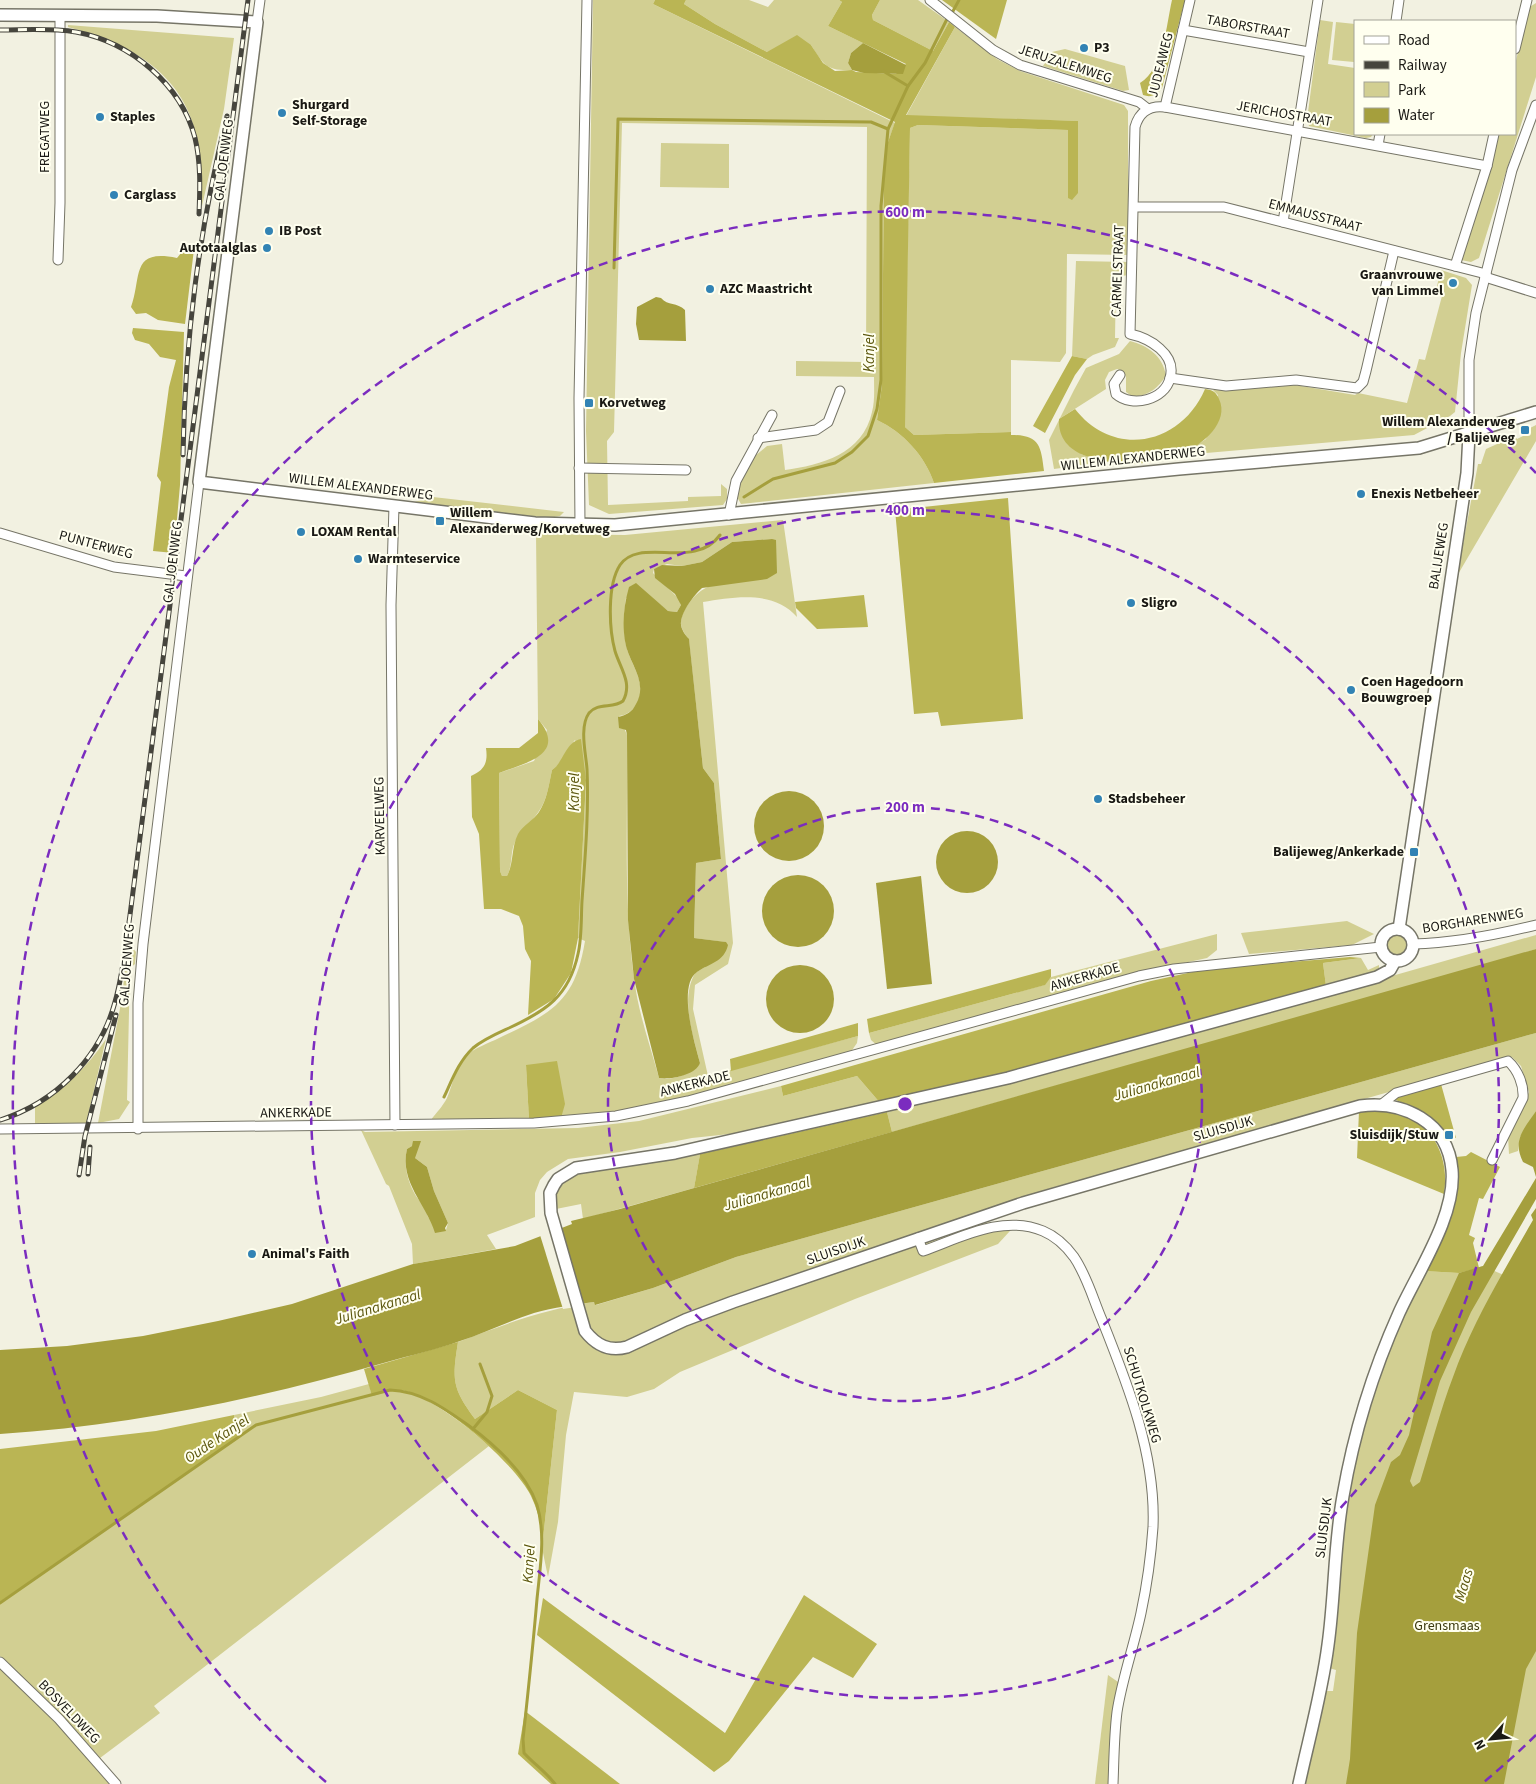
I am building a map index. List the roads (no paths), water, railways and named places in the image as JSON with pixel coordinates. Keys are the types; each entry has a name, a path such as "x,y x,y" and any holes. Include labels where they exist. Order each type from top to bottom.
{"street":[{"name":"GALJOENWEG","path":"138,1129 138,1003 143,944 186,576 260,0"},
{"path":"580,526 579,468 587,0"},
{"name":"JERUZALEMWEG","path":"930,0 993,50 1020,65 1139,102 1148,109"},
{"name":"JUDEAWEG","path":"1134,207 1135,127 1139,116 1148,109 1165,107 1190,0"},
{"path":"1283,222 1299,131 1318,0"},
{"path":"1396,20 1399,0"},
{"path":"1516,45 1527,0"},
{"path":"0,15 157,16 257,22"},
{"name":"FREGATWEG","path":"58,260 60,204 60,15"},
{"name":"TABORSTRAAT","path":"1183,30 1309,52"},
{"name":"BALIJEWEG","path":"1399,929 1467,473 1470,353 1485,276 1512,170 1536,105"},
{"name":"JERICHOSTRAAT","path":"1165,107 1487,166"},
{"path":"1378,145 1380,135"},
{"path":"1455,266 1487,166 1494,135"},
{"name":"EMMAUSSTRAAT","path":"1134,207 1224,207 1455,266 1536,293"},
{"name":"CARMELSTRAAT","path":"1134,207 1130,334 1151,340 1160,348 1171,369 1170,378"},
{"path":"1120,375 1114,384 1116,394 1125,400 1136,402 1153,396 1167,384 1170,378 1226,386 1296,380 1357,388 1362,382 1366,371 1394,251"},
{"path":"758,438 816,430 828,422 840,391"},
{"name":"WILLEM ALEXANDERWEG","path":"199,482 535,523 580,526 652,523 1179,469 1419,448 1536,412"},
{"path":"729,515 736,481 772,415"},
{"path":"579,468 686,470"},
{"name":"KARVEELWEG","path":"394,506 391,615 395,1125"},
{"name":"PUNTERWEG","path":"0,534 114,567 186,576"},
{"name":"BORGHARENWEG","path":"1413,944 1442,943 1475,938 1536,925"},
{"path":"1393,929 1399,929 1408,933 1413,944 1407,957 1395,961 1385,956 1381,947 1385,934 1393,929"},
{"name":"ANKERKADE","path":"0,1129 138,1129 534,1123 616,1116 688,1101 1139,976 1174,969 1381,947"},
{"name":"SLUISDIJK","path":"1299,1784 1328,1645 1343,1496 1360,1422 1381,1355 1440,1227 1451,1185 1449,1156 1438,1135 1420,1116 1398,1106 1382,1104 1360,1106 1096,1180 918,1238 685,1320 618,1349 600,1345 590,1337 582,1323 551,1213 550,1193 558,1178 576,1168 675,1153 1027,1073 1377,977 1388,972 1395,961"},
{"path":"1382,1104 1396,1093 1508,1061 1516,1068 1524,1092 1523,1098 1492,1160"},
{"name":"SCHUTKOLKWEG","path":"918,1238 923,1251 994,1227 1006,1225 1029,1227 1052,1236 1068,1250 1082,1270 1129,1391 1146,1454 1152,1495 1153,1525 1150,1561 1141,1614 1117,1711 1113,1784"},
{"name":"BOSVELDWEG","path":"0,1662 59,1719 116,1784"}],"water":[{"path":"863,43 906,65 903,74 864,73 852,70 848,63 851,53"},
{"path":"656,297 685,310 686,341 639,340 636,324 637,307"},
{"path":"776,540 777,573 767,579 702,588 689,604 682,618 682,629 689,639 703,768 714,783 721,859 696,863 694,938 726,942 728,945 720,959 697,972 691,979 688,989 689,1016 700,1063 698,1067 688,1074 659,1078 634,979 628,920 627,735 626,730 619,728 618,717 627,714 633,709 639,696 640,688 625,641 624,620 626,600 629,587 636,583 668,611 677,612 681,605 675,594 655,578 654,569 662,565 682,566 702,562 732,542"},
{"path":"789,791 802,794 814,801 821,813 824,826 821,839 814,851 802,858 789,861 776,858 764,851 757,839 754,826 757,813 764,801 776,794"},
{"path":"967,831 979,834 989,840 995,850 998,862 995,874 989,884 979,890 967,893 955,890 945,884 939,874 936,862 939,850 945,840 955,834"},
{"path":"798,875 818,881 828,891 834,911 828,931 818,941 798,947 778,941 768,931 762,911 768,891 778,881"},
{"path":"921,876 932,984 887,989 876,883"},
{"name":"Julianakanaal","path":"1536,949 1536,1033 736,1257 653,1288 595,1305 594,1302 534,1313 433,1350 340,1375 244,1398 147,1417 49,1430 0,1434 0,1350 67,1346 143,1336 218,1321 292,1304 413,1264 515,1246 572,1224 571,1221 620,1209"},
{"path":"800,965 813,967 824,975 832,986 834,999 832,1012 824,1023 813,1031 800,1033 787,1031 776,1023 768,1012 766,999 768,986 776,975 787,967"},
{"path":"1536,1111 1536,1177 1533,1167 1523,1162 1519,1141 1524,1129"},
{"path":"413,1141 421,1141 415,1158 427,1167 434,1191 448,1223 445,1228 446,1231 435,1233 410,1183 406,1161 407,1149 412,1146"},
{"name":"Grensmaas","path":"1536,1178 1536,1199 1471,1312 1440,1381 1410,1481 1413,1487 1420,1482 1444,1403 1461,1356 1490,1297 1533,1220 1531,1215 1536,1208 1536,1651 1526,1669 1504,1784 1346,1784 1350,1759 1357,1633 1375,1505 1391,1462 1400,1455 1409,1435 1432,1332 1459,1273 1483,1266"}],"waterway":[{"name":"Kanjel","path":"952,13 959,0"},
{"name":"Kanjel","path":"744,497 773,479 835,463 852,452 868,436 877,409 881,380 881,206 888,129 908,86 925,63 947,19"},
{"path":"883,71 908,86"},
{"name":"Kanjel","path":"614,268 618,119 871,122 888,129"},
{"name":"Kanjel","path":"444,1097 460,1065 473,1048 486,1039 522,1022 545,1008 562,991 574,969 581,935 587,819 587,769 584,726 589,713 593,710 601,706 615,705 623,701 627,688 625,676 615,651 611,631 611,595 620,565 629,557 640,553 696,551 709,545 720,535"},
{"name":"Kanjel","path":"473,1429 487,1412 492,1396 480,1364"},
{"name":"Oude Kanjel","path":"0,1603 256,1425 390,1390 422,1397 468,1425 499,1450 525,1481 537,1505 540,1516 542,1552 523,1739 524,1753 555,1784"}],"railway":[{"path":"0,1120 20,1112 57,1090 87,1059 108,1022 120,981 248,0"},
{"path":"0,30 67,31 96,37 115,45 150,68 178,100 188,118 195,138 199,166 199,214"},
{"path":"183,455 187,368 195,284 201,242 227,116"},
{"path":"79,1175 85,1136 116,1015"},
{"path":"88,1174 90,1147"}],"place":[{"name":"P3","path":"1084,48"},
{"name":"Shurgard Self-Storage","path":"282,113"},
{"name":"Staples","path":"100,117"},
{"name":"Carglass","path":"114,195"},
{"name":"IB Post","path":"269,231"},
{"name":"Autotaalglas","path":"267,248"},
{"name":"Graanvrouwe van Limmel","path":"1453,283"},
{"name":"AZC Maastricht","path":"710,289"},
{"name":"Korvetweg","path":"589,403"},
{"name":"Willem Alexanderweg / Balijeweg","path":"1525,430"},
{"name":"Enexis Netbeheer","path":"1361,494"},
{"name":"Willem Alexanderweg/Korvetweg","path":"440,521"},
{"name":"LOXAM Rental","path":"301,532"},
{"name":"Warmteservice","path":"358,559"},
{"name":"Sligro","path":"1131,603"},
{"name":"Coen Hagedoorn Bouwgroep","path":"1351,690"},
{"name":"Stadsbeheer","path":"1098,799"},
{"name":"Balijeweg/Ankerkade","path":"1414,852"},
{"name":"Sluisdijk/Stuw","path":"1449,1135"},
{"name":"Animal's Faith","path":"252,1254"}],"water label":[{"name":"Maas","path":"1464,1585"}]}
